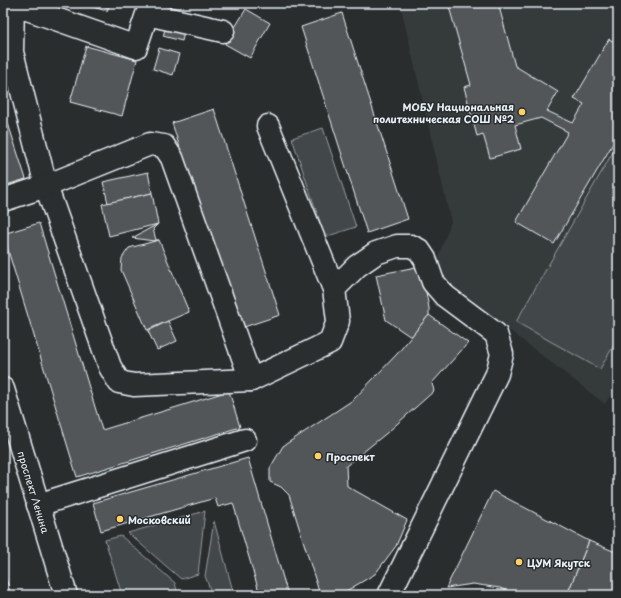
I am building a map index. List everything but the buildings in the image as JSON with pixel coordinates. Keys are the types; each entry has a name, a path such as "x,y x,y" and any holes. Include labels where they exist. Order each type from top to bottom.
{"street":[{"path":"223,31 146,14 136,47 13,4 12,52 46,186 110,367 119,382 134,385 251,380 330,342 338,321 334,289 268,126"},
{"path":"3,200 46,186 150,144 164,146 172,158 251,380"},
{"path":"334,289 357,266 376,253 397,246 411,246 419,250 425,259 433,282 445,296 496,334 502,354 497,374 389,595"},
{"name":"проспект Ленина","path":"3,389 66,595"},
{"path":"38,505 245,440"}],"shaded area":[{"name":"МОБУ Национальная политехническая СОШ №2","path":"400,3 618,3 618,383 605,404 433,271 451,222"},
{"path":"323,128 356,227 325,237 292,138"},
{"path":"618,143 618,338 600,369 516,322"},
{"path":"205,511 198,574 181,579 128,533"},
{"path":"214,521 234,595 217,595 210,589 205,576"},
{"path":"121,536 175,583 178,595 122,595 105,540"}],"place":[{"name":"МОБУ Национальная политехническая СОШ №2","path":"522,112"},
{"name":"Проспект","path":"318,456"},
{"name":"Московский","path":"120,519"},
{"name":"ЦУМ Якутск","path":"519,562"}]}
